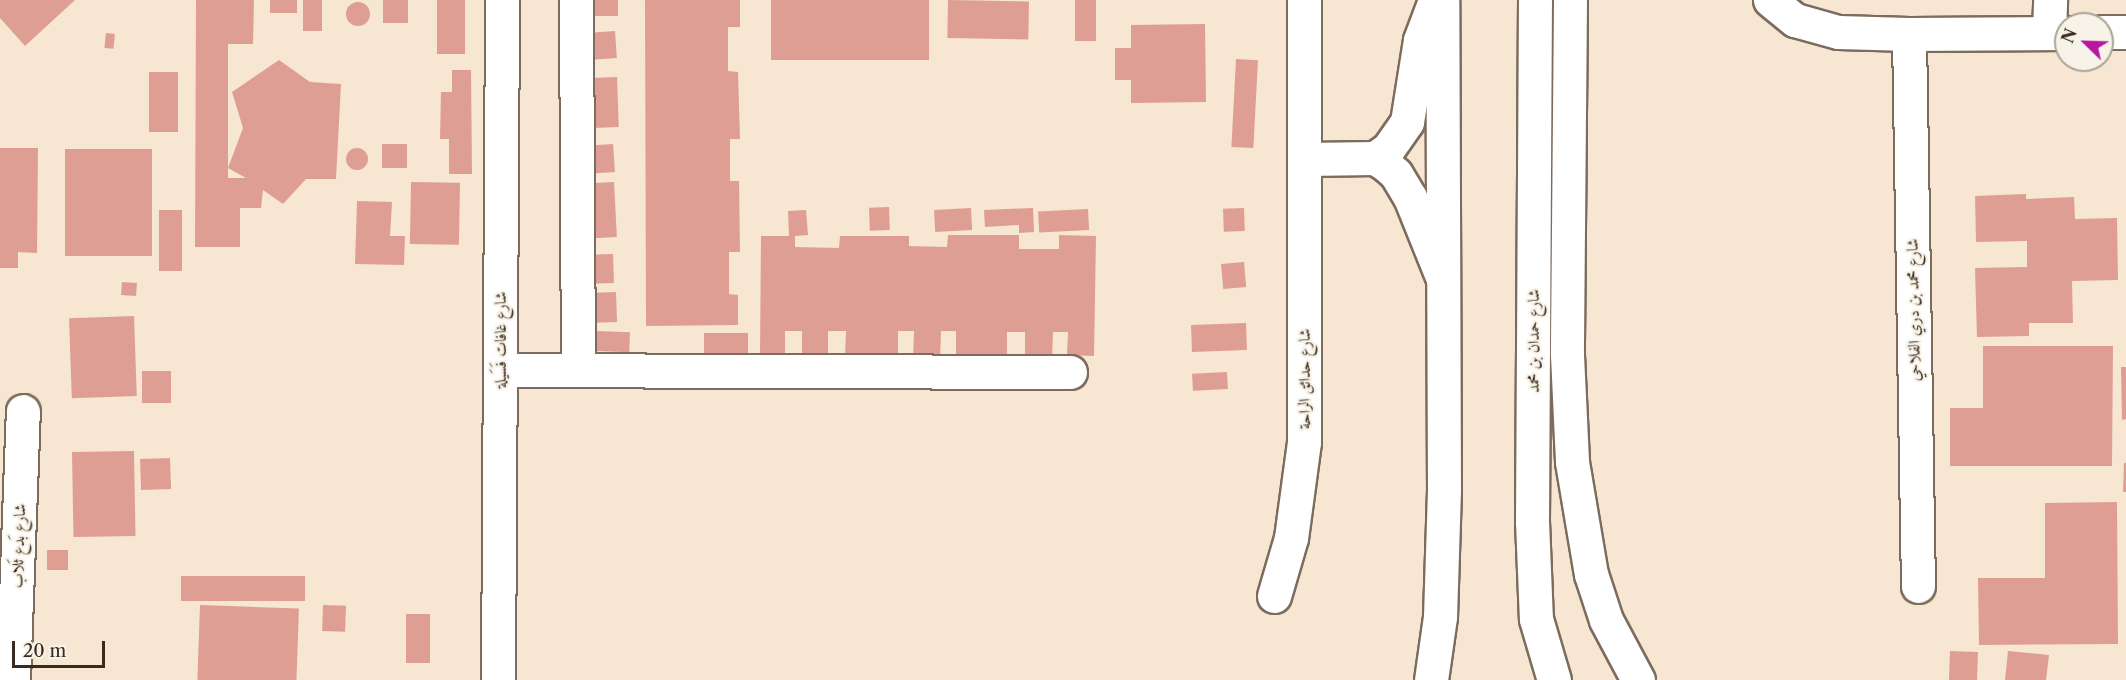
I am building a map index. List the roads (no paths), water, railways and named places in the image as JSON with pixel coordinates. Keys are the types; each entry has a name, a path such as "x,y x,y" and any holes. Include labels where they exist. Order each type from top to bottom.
{"street":[{"name":"شارع غافات فَسَيلة","path":"498,680 502,0"},
{"path":"576,0 578,370"},
{"name":"شارع حدائق الراحة","path":"1274,596 1291,538 1304,442 1304,0"},
{"path":"1305,159 1375,158 1388,149 1407,122 1420,40 1435,0"},
{"path":"1431,680 1440,617 1444,490 1442,0"},
{"name":"شارع حمدان بن محمد","path":"1535,0 1532,541 1536,619 1554,680"},
{"path":"1570,0 1567,355 1572,462 1591,574 1606,620 1638,680"},
{"path":"1770,0 1795,20 1838,32 2054,33"},
{"path":"2049,0 2054,18"},
{"name":"شارع محمد بن دري الفلاحي","path":"1909,34 1918,586"},
{"path":"1375,158 1396,174 1404,185 1444,279"},
{"path":"500,370 1070,372"},
{"name":"شارع بَدع ثَلاب","path":"13,680 23,411"}]}
